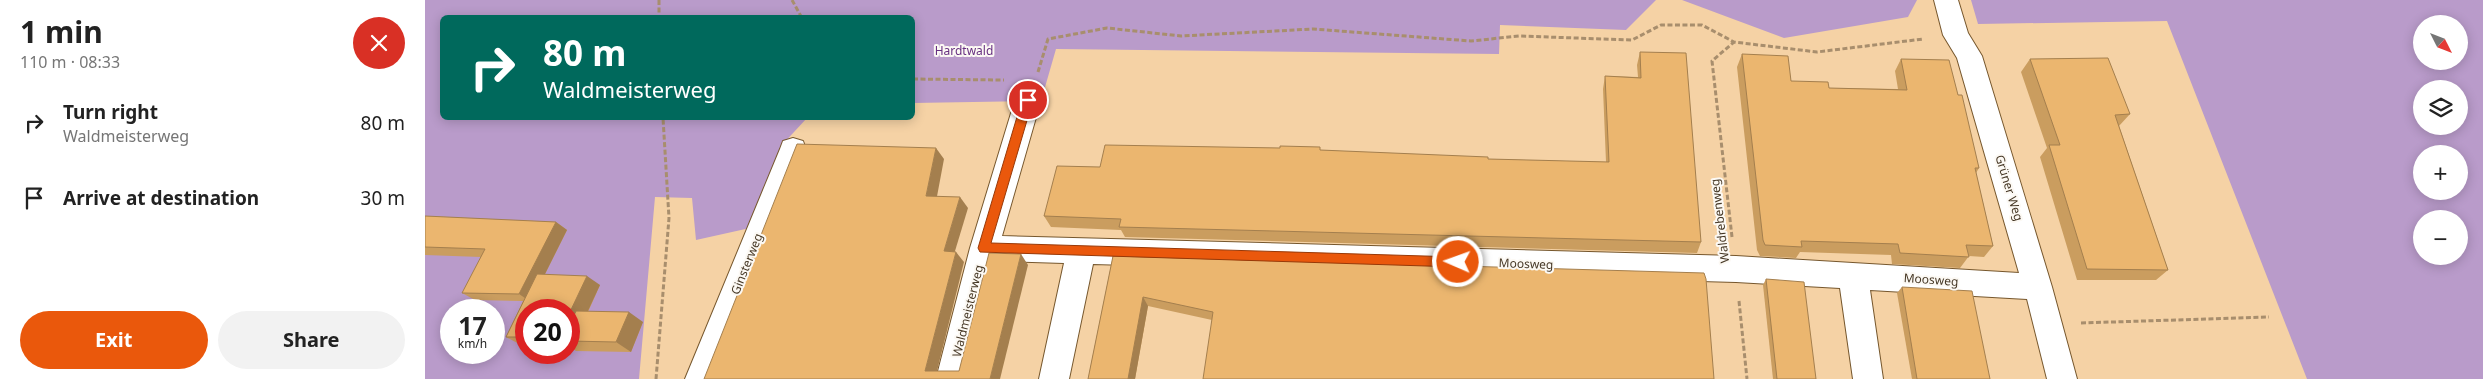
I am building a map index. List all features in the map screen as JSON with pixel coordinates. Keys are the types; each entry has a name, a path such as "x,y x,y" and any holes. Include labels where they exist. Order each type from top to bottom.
{"street":[{"name":"Grüner Weg","path":"1946,0 1963,46 2038,287 2062,379"},
{"name":"Waldmeisterweg","path":"951,379 984,248 1032,90"},
{"name":"Ginsterweg","path":"701,379 793,149"},
{"name":"Moosweg","path":"984,248 1736,269 2038,287"},
{"path":"1054,379 1081,252"},
{"path":"1853,275 1868,379"}],"path":[{"path":"659,0 659,15"},
{"path":"791,0 800,15"},
{"path":"915,79 1032,90 1048,39 1107,28 1181,36 1313,29 1471,41 1519,36 1632,40 1661,25 1701,25 1734,42 1817,52 1963,46"},
{"name":"Waldrebenweg","path":"1734,42 1712,61 1747,379"},
{"path":"656,379 669,218 663,120"},
{"path":"2048,324 2269,317"}],"green space":[{"name":"Hardtwald","path":"425,0 1656,0 1626,30 1500,25 1499,54 1056,49 1041,101 915,103 915,15 440,15 440,120 805,120 781,146 750,228 696,240 692,198 655,197 639,379 425,379"},
{"path":"1682,0 1917,0 1908,17 1784,38"},
{"path":"1971,0 2483,0 2483,379 2307,379 2167,21 1978,24"}],"building":[{"path":"1640,52 1686,53 1701,242 1119,227 1121,219 1044,216 1057,166 1100,167 1105,145 1320,147 1320,150 1488,157 1488,159 1609,162 1605,76 1641,78"},
{"path":"1742,54 1788,56 1791,81 1828,82 1829,88 1907,90 1901,59 1949,60 1958,95 1962,95 1979,168 1975,168 1993,246 1966,245 1969,257 1900,253 1898,244 1801,241 1802,247 1765,245"},
{"path":"2108,58 2130,114 2115,115 2168,270 2087,269 2049,145 2060,145 2030,59"},
{"path":"797,144 936,148 926,196 960,197 944,251 956,252 925,371 959,371 989,253 1021,254 990,379 704,379"},
{"path":"425,216 556,222 519,294 462,293 485,249 425,247"},
{"path":"1113,256 1704,273 1714,379 1203,379 1213,312 1143,297 1128,379 1088,379"},
{"path":"537,274 587,276 576,299 525,299"},
{"path":"1766,279 1804,282 1816,379 1777,379"},
{"path":"1902,287 1972,291 1990,379 1917,379"},
{"path":"580,311 629,312 616,342 580,341"},
{"path":"515,319 515,337 506,337"}],"route":[{"path":"1028,100 984,248 1458,262"}]}
